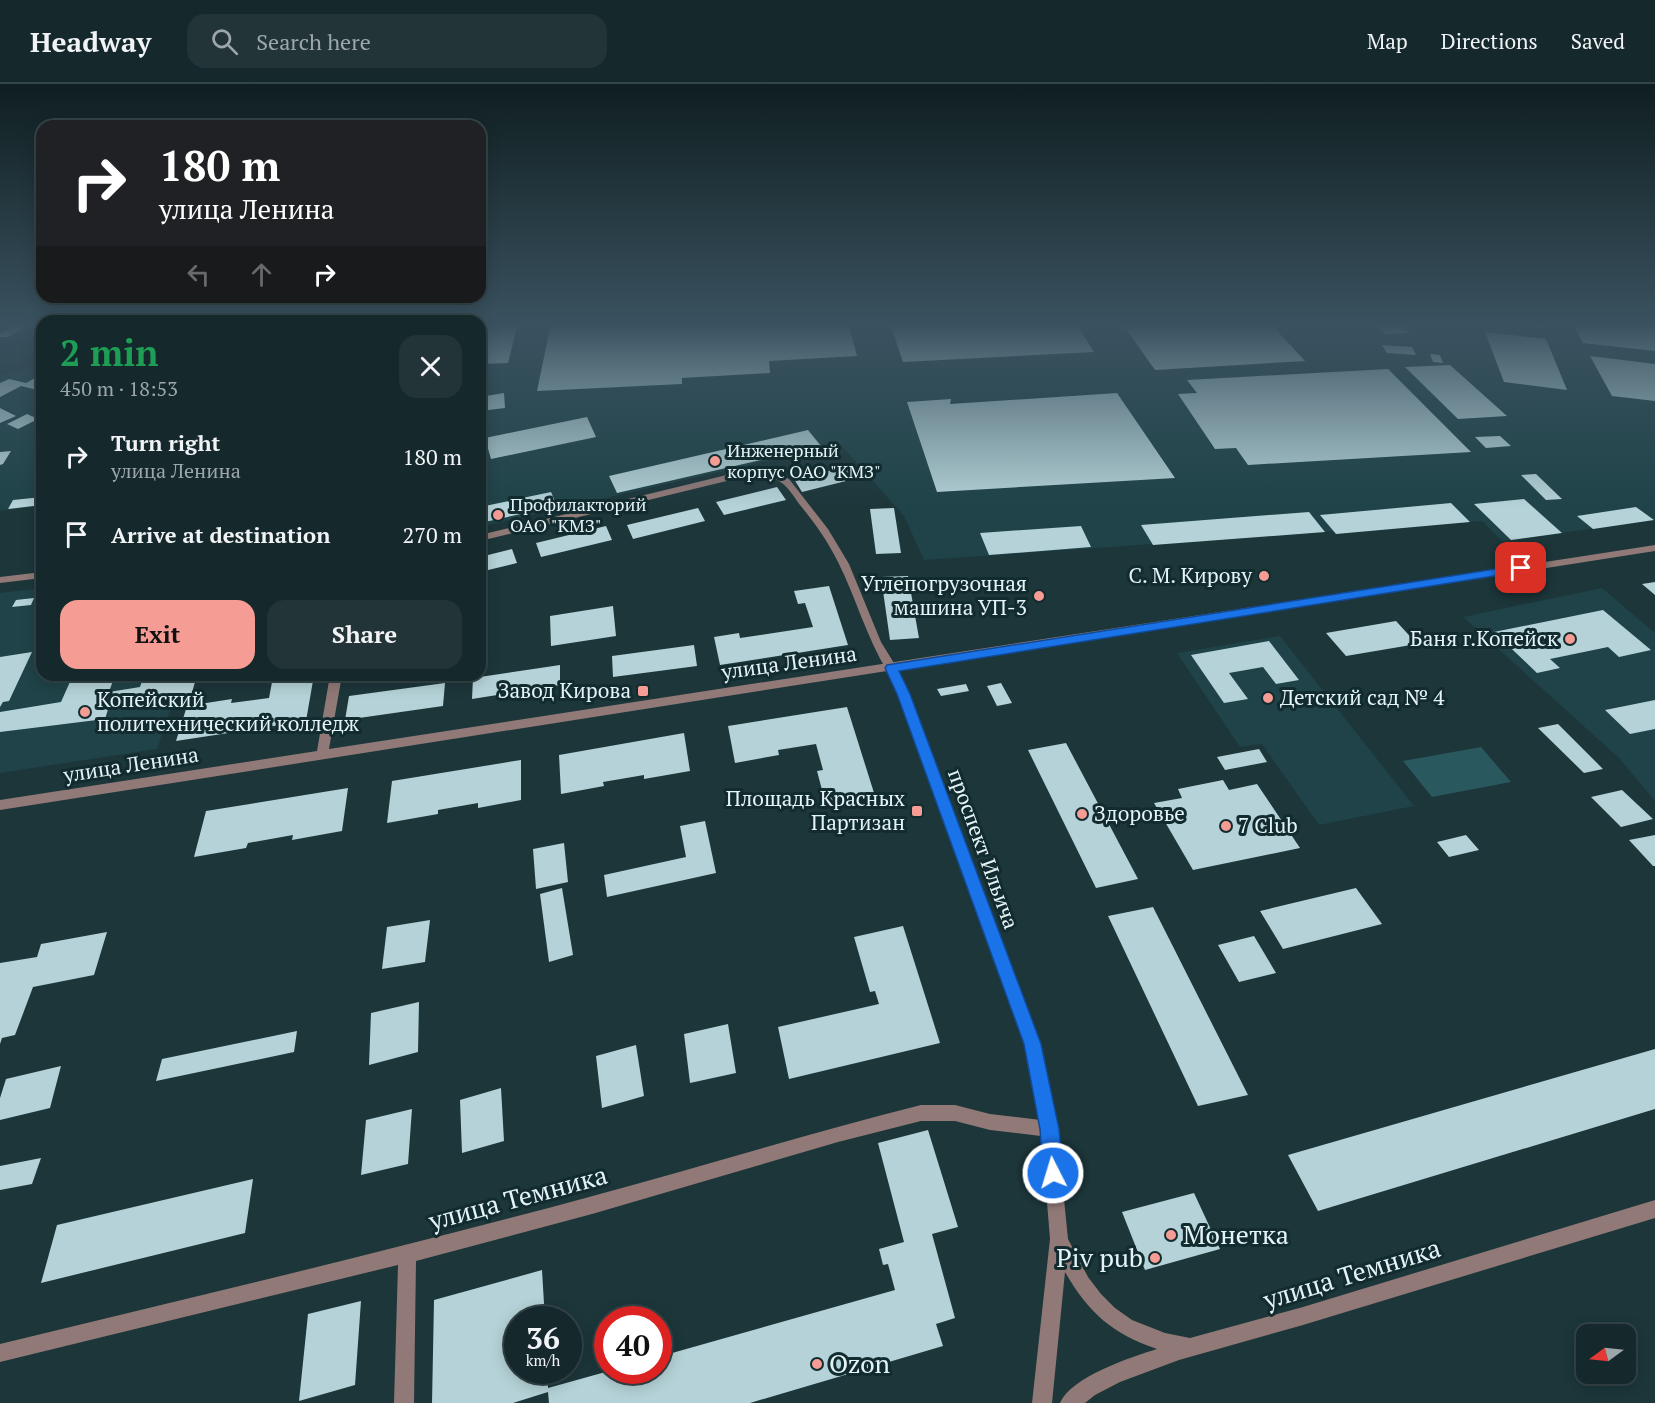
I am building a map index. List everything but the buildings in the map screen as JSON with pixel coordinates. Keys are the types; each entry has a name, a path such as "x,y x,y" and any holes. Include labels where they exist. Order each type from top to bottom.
{"street":[{"name":"проспект Ильича","path":"486,537 739,475 768,474 786,481 835,547 845,566 871,634 904,694 1032,1044 1049,1129 1059,1239 1042,1403"},
{"name":"улица Ленина","path":"0,805 1655,548"},
{"path":"0,580 36,576"},
{"path":"322,755 335,681"},
{"name":"улица Темника","path":"0,1353 407,1254 921,1113 955,1113 990,1122 1049,1129"},
{"name":"улица Темника","path":"1070,1403 1076,1397 1117,1373 1655,1209"},
{"path":"1059,1239 1070,1267 1092,1301 1125,1328 1164,1344 1193,1348"},
{"path":"404,1403 407,1254"}],"shaded area":[{"path":"0,385 36,385 36,507 0,511"},
{"path":"486,385 1655,385 1655,520 1502,541 1482,521 924,560 904,516 840,444 486,526"},
{"path":"1602,588 1655,633 1655,801 1619,758 1463,617"},
{"name":"Копейский политехнический колледж","path":"36,589 36,681 180,681 157,749 0,773 0,593"},
{"name":"Детский сад № 4","path":"1280,636 1414,806 1319,825 1262,744 1240,747 1177,653"},
{"path":"1481,747 1511,782 1432,797 1403,761"}],"place":[{"name":"Инженерный корпус ОАО \"КМЗ\"","path":"715,461"},
{"name":"Профилакторий ОАО \"КМЗ\"","path":"498,515"},
{"name":"С. М. Кирову","path":"1264,576"},
{"name":"Углепогрузочная машина УП-3","path":"1039,596"},
{"name":"Баня г.Копейск","path":"1570,639"},
{"name":"Завод Кирова","path":"643,691"},
{"name":"Детский сад № 4","path":"1268,698"},
{"name":"Копейский политехнический колледж","path":"85,712"},
{"name":"Площадь Красных Партизан","path":"917,811"},
{"name":"Здоровье","path":"1082,814"},
{"name":"7 Club","path":"1226,826"},
{"name":"Монетка","path":"1171,1235"},
{"name":"Piv pub","path":"1155,1258"},
{"name":"Ozon","path":"817,1364"}],"route":[{"path":"1053,1173 1049,1129 1032,1044 904,694 891,668 1521,568"}]}
